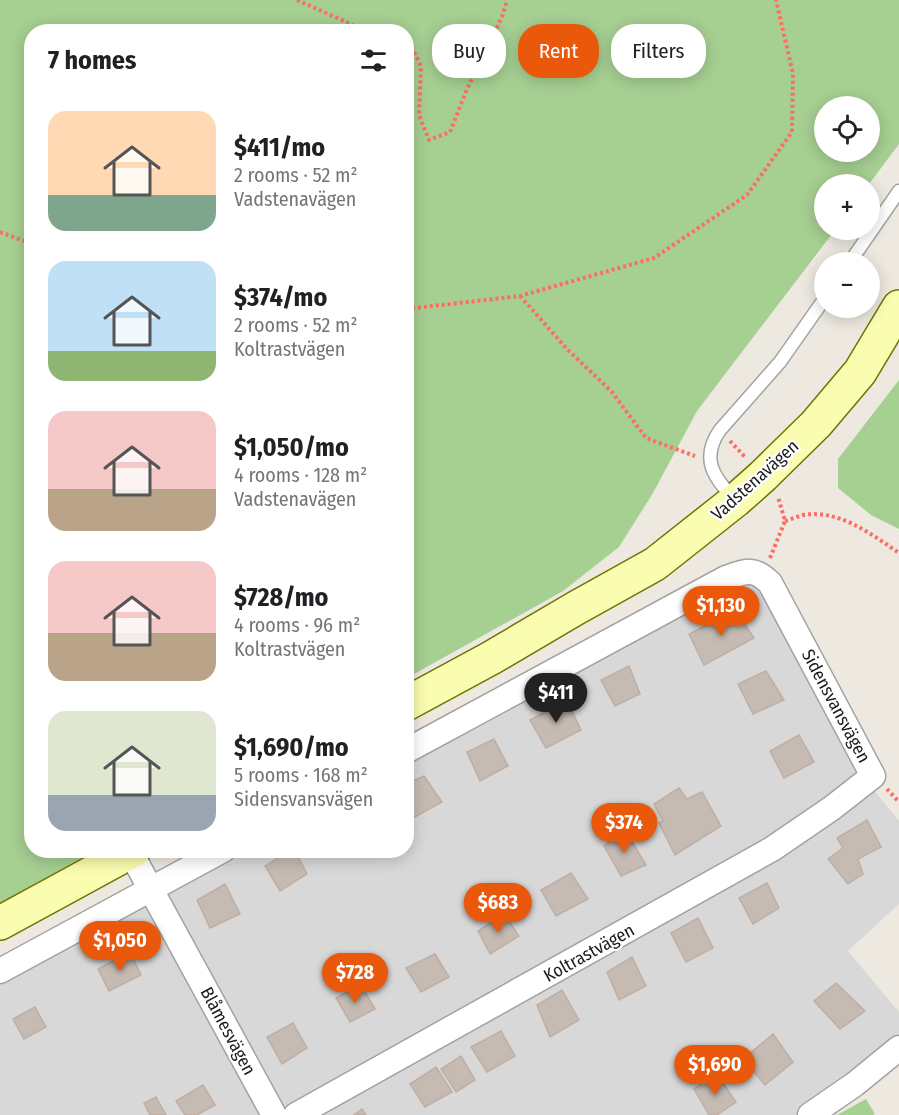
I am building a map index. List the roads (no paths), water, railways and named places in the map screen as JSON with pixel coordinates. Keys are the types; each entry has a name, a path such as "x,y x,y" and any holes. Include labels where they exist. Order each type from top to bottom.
{"main road":[{"name":"Vadstenavägen","path":"414,700 655,564 729,494 763,476 816,424 860,372 897,310"},
{"path":"0,923 122,858"}],"street":[{"name":"Sidensvansvägen","path":"414,747 726,578 753,572 762,575 770,583 873,776"},
{"name":"Koltrastvägen","path":"296,1115 772,849 832,808 873,776"},
{"name":"Blåmesvägen","path":"136,858 274,1115"},
{"path":"0,971 208,858"},
{"path":"810,1115 855,1084 899,1048"}],"lane":[{"path":"857,252 899,191"},
{"path":"729,494 717,481 712,469 709,456 714,439 780,362 814,314"}]}
